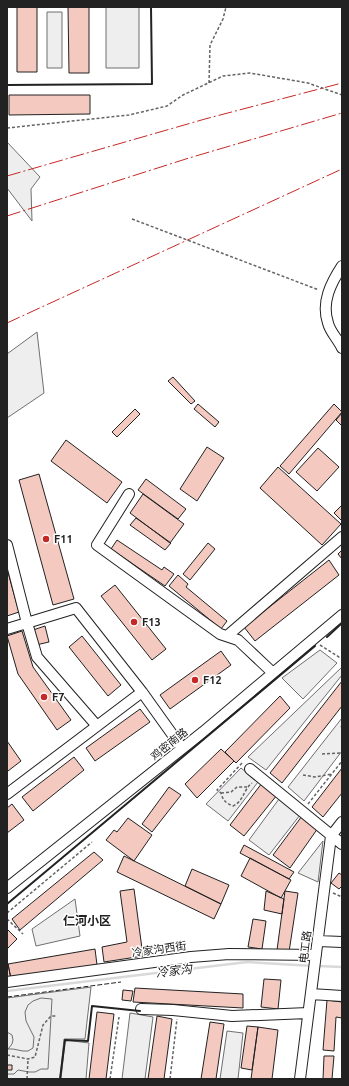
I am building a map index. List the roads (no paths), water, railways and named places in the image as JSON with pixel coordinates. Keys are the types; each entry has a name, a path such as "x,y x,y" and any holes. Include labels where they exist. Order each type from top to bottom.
{"street":[{"path":"342,266 330,284 325,312 328,324 342,348"},
{"path":"129,494 97,545 220,634 238,640 273,673"},
{"path":"227,636 342,538"},
{"path":"7,545 37,657 97,726"},
{"path":"7,629 76,608 142,692 182,748"},
{"name":"鸡密南路","path":"7,888 182,748 342,615"},
{"path":"7,794 142,692"},
{"path":"250,768 342,844"},
{"path":"331,836 342,822"},
{"name":"电工路","path":"300,1079 331,836"},
{"path":"318,941 342,942"},
{"name":"冷家沟西街","path":"7,982 191,957 229,954 316,955"},
{"path":"311,994 342,996"},
{"path":"141,1009 173,1010 232,1016 308,1014"}],"waterway":[{"name":"冷家沟","path":"7,991 247,962 313,966"},
{"name":"冷家沟","path":"318,966 342,967"}],"place":[{"name":"F11","path":"46,539"},
{"name":"F13","path":"134,622"},
{"name":"F12","path":"195,680"},
{"name":"F7","path":"44,697"}],"district":[{"name":"仁河小区","path":"87,921"}]}
